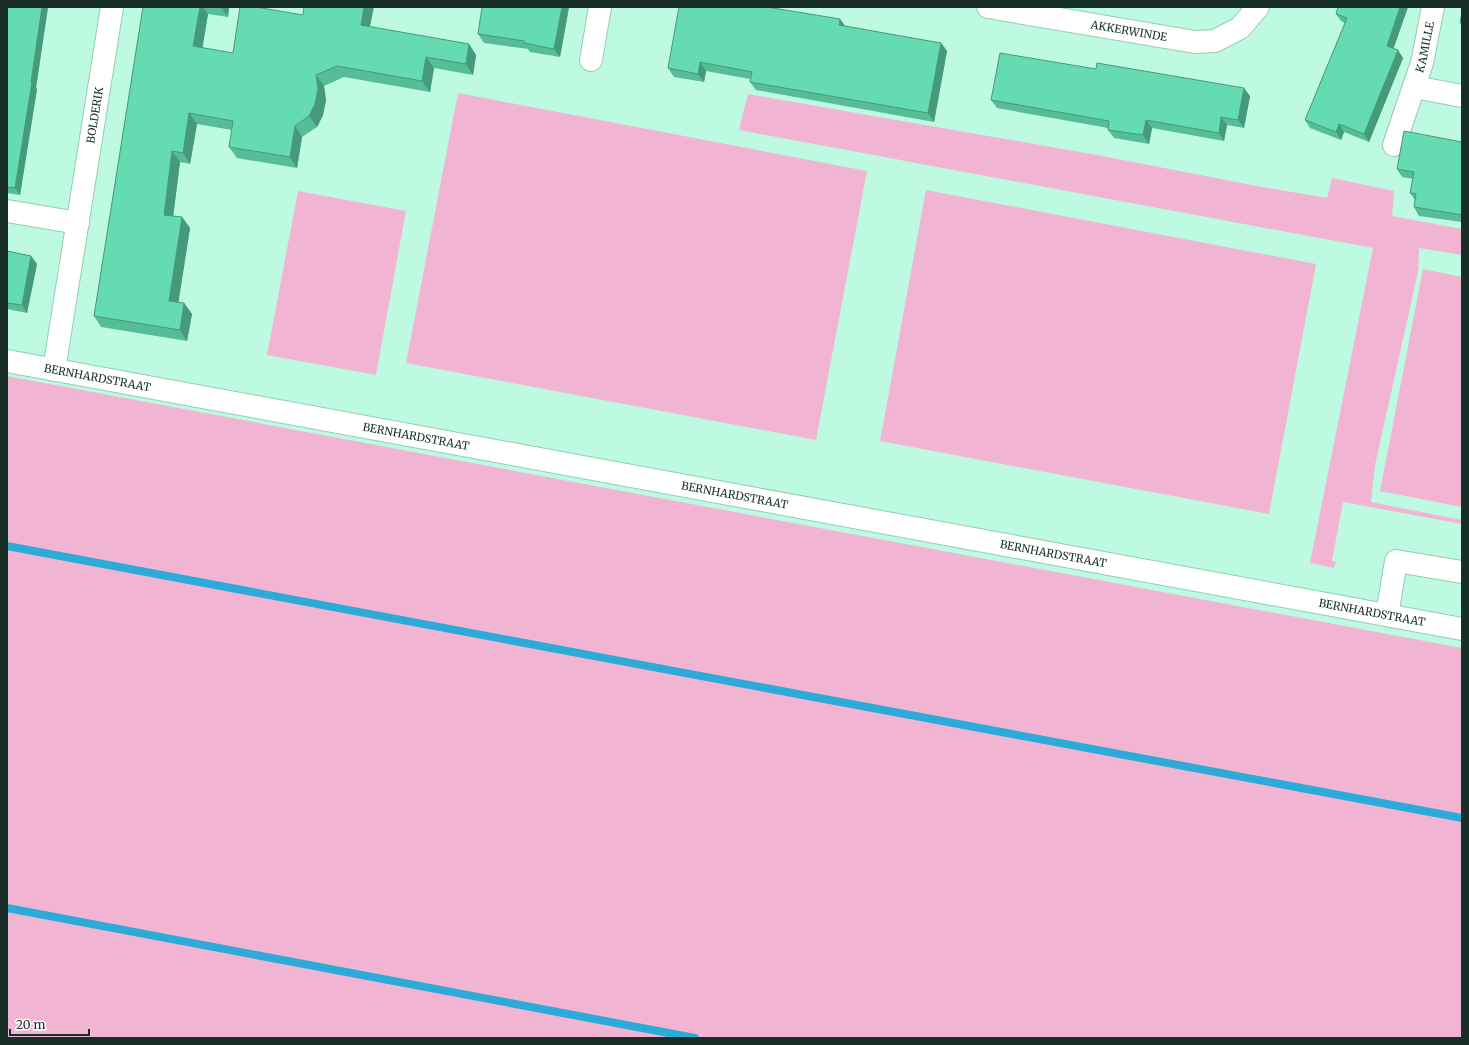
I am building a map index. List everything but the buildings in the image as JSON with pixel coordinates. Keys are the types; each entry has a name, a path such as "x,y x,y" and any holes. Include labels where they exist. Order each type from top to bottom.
{"street":[{"name":"BOLDERIK","path":"54,370 112,7"},
{"path":"591,60 600,7"},
{"name":"AKKERWINDE","path":"988,7 1195,42 1216,41 1240,28 1258,7"},
{"name":"KAMILLE","path":"1394,145 1422,63 1433,7"},
{"name":"KAMILLE","path":"1414,87 1462,96"},
{"path":"7,211 78,223"},
{"name":"BERNHARDSTRAAT","path":"7,361 1462,629"},
{"path":"1387,615 1396,561 1462,572"}],"shaded area":[{"path":"458,93 867,171 816,440 406,363"},
{"path":"748,94 1097,155 1327,198 1332,178 1394,191 1392,216 1462,229 1462,255 1419,248 1418,272 1375,465 1371,502 1462,520 1462,524 1343,502 1332,561 1336,562 1334,568 1310,563 1373,248 739,130"},
{"path":"926,190 1316,264 1269,514 880,441"},
{"path":"298,191 406,211 376,375 267,355"},
{"path":"1423,269 1462,277 1462,507 1380,491"},
{"path":"7,376 1462,648 1462,1038 7,1038"}],"waterway":[{"path":"7,546 1462,818"},
{"path":"7,908 695,1038"}]}
